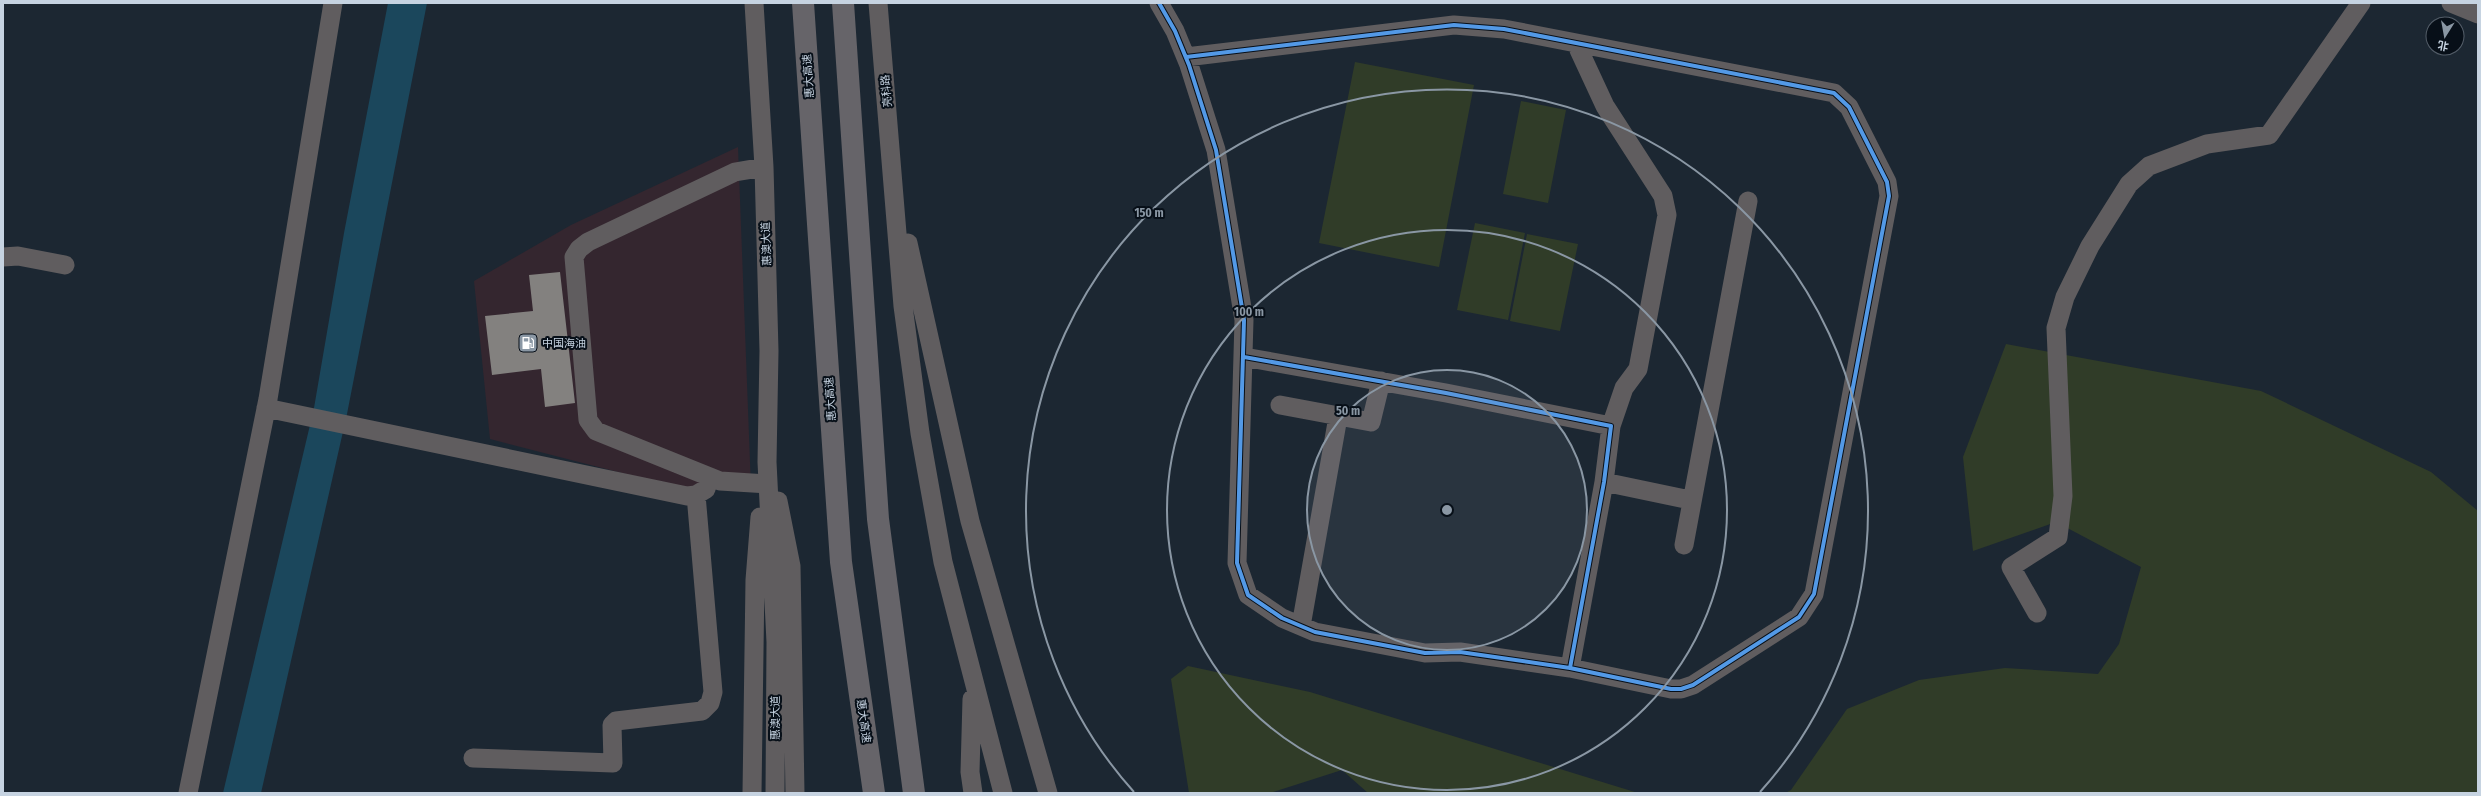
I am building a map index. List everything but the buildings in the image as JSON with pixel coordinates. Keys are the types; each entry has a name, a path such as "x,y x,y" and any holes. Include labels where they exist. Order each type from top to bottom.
{"highway":[{"name":"惠大高速","path":"803,3 841,562 874,793"},
{"path":"843,3 878,519 914,793"}],"street":[{"path":"188,793 266,408 333,3"},
{"name":"惠澳大道","path":"754,3 764,167 769,351 768,484 776,642 775,793"},
{"name":"亮科路","path":"878,3 894,179"},
{"path":"1159,3 1175,31 1186,57 1216,150 1244,320 1237,563 1248,595 1269,610 1315,632 1425,653 1460,652 1570,668 1671,689 1681,689 1693,685 1799,617 1814,594 1889,196 1887,182 1849,107 1834,93 1580,45 1504,29 1454,25 1186,57"},
{"path":"2036,613 2011,567 2058,537 2063,496 2056,328 2065,297 2090,246 2129,184 2149,166 2207,144 2269,135 2361,3"},
{"path":"2451,3 2478,14"},
{"path":"1570,668 1604,482 1611,426 1624,388 1638,369 1667,215 1663,196 1605,106 1579,50 1580,45"},
{"path":"764,167 736,172 588,242 579,249 574,258 588,420 596,431 720,481 768,484"},
{"path":"894,179 903,306 920,433 943,562 1003,791"},
{"path":"894,179 970,521 1048,793"},
{"path":"1684,545 1690,500 1748,202"},
{"path":"3,257 18,256 65,265"},
{"path":"1244,357 1381,381 1611,426"},
{"path":"1280,405 1371,422 1381,381"},
{"path":"266,408 687,496 696,494 720,481"},
{"path":"1301,626 1338,417"},
{"path":"1604,482 1690,500"},
{"path":"752,793 755,580 761,508 768,484"},
{"path":"768,484 780,504 791,566 795,793"},
{"path":"473,758 613,763 612,725 616,721 702,712 710,703 712,692 696,494"},
{"path":"973,680 970,772 973,793"}],"shaded area":[{"path":"738,147 751,488 680,488 490,439 474,281 571,225"}],"green space":[{"path":"1355,62 1474,85 1439,267 1319,243"},
{"path":"1521,101 1566,110 1548,203 1503,194"},
{"path":"1475,223 1525,233 1508,320 1457,310"},
{"path":"1527,234 1578,244 1560,331 1510,321"},
{"path":"2006,344 2261,391 2431,472 2478,511 2478,793 1785,793 1791,790 1847,709 1919,680 2005,668 2098,674 2119,644 2141,567 2056,522 1973,551 1963,457"},
{"path":"1188,666 1310,692 1638,793 1368,793 1342,770 1270,793 1189,793 1171,679"}],"water":[{"path":"388,3 427,3 347,414 261,793 223,793 314,408 344,233"}],"cycle path":[{"path":"1159,3 1175,31 1189,65 1216,150 1244,320 1237,563 1248,595 1282,618 1315,632 1425,653 1460,652 1570,668 1604,482 1611,426 1446,393 1244,357"},
{"path":"1186,57 1454,25 1504,29 1834,93 1849,107 1887,182 1889,196 1814,594 1799,617 1693,685 1681,689 1671,689 1570,668"}],"place":[{"name":"中国海油","path":"528,343"}]}
